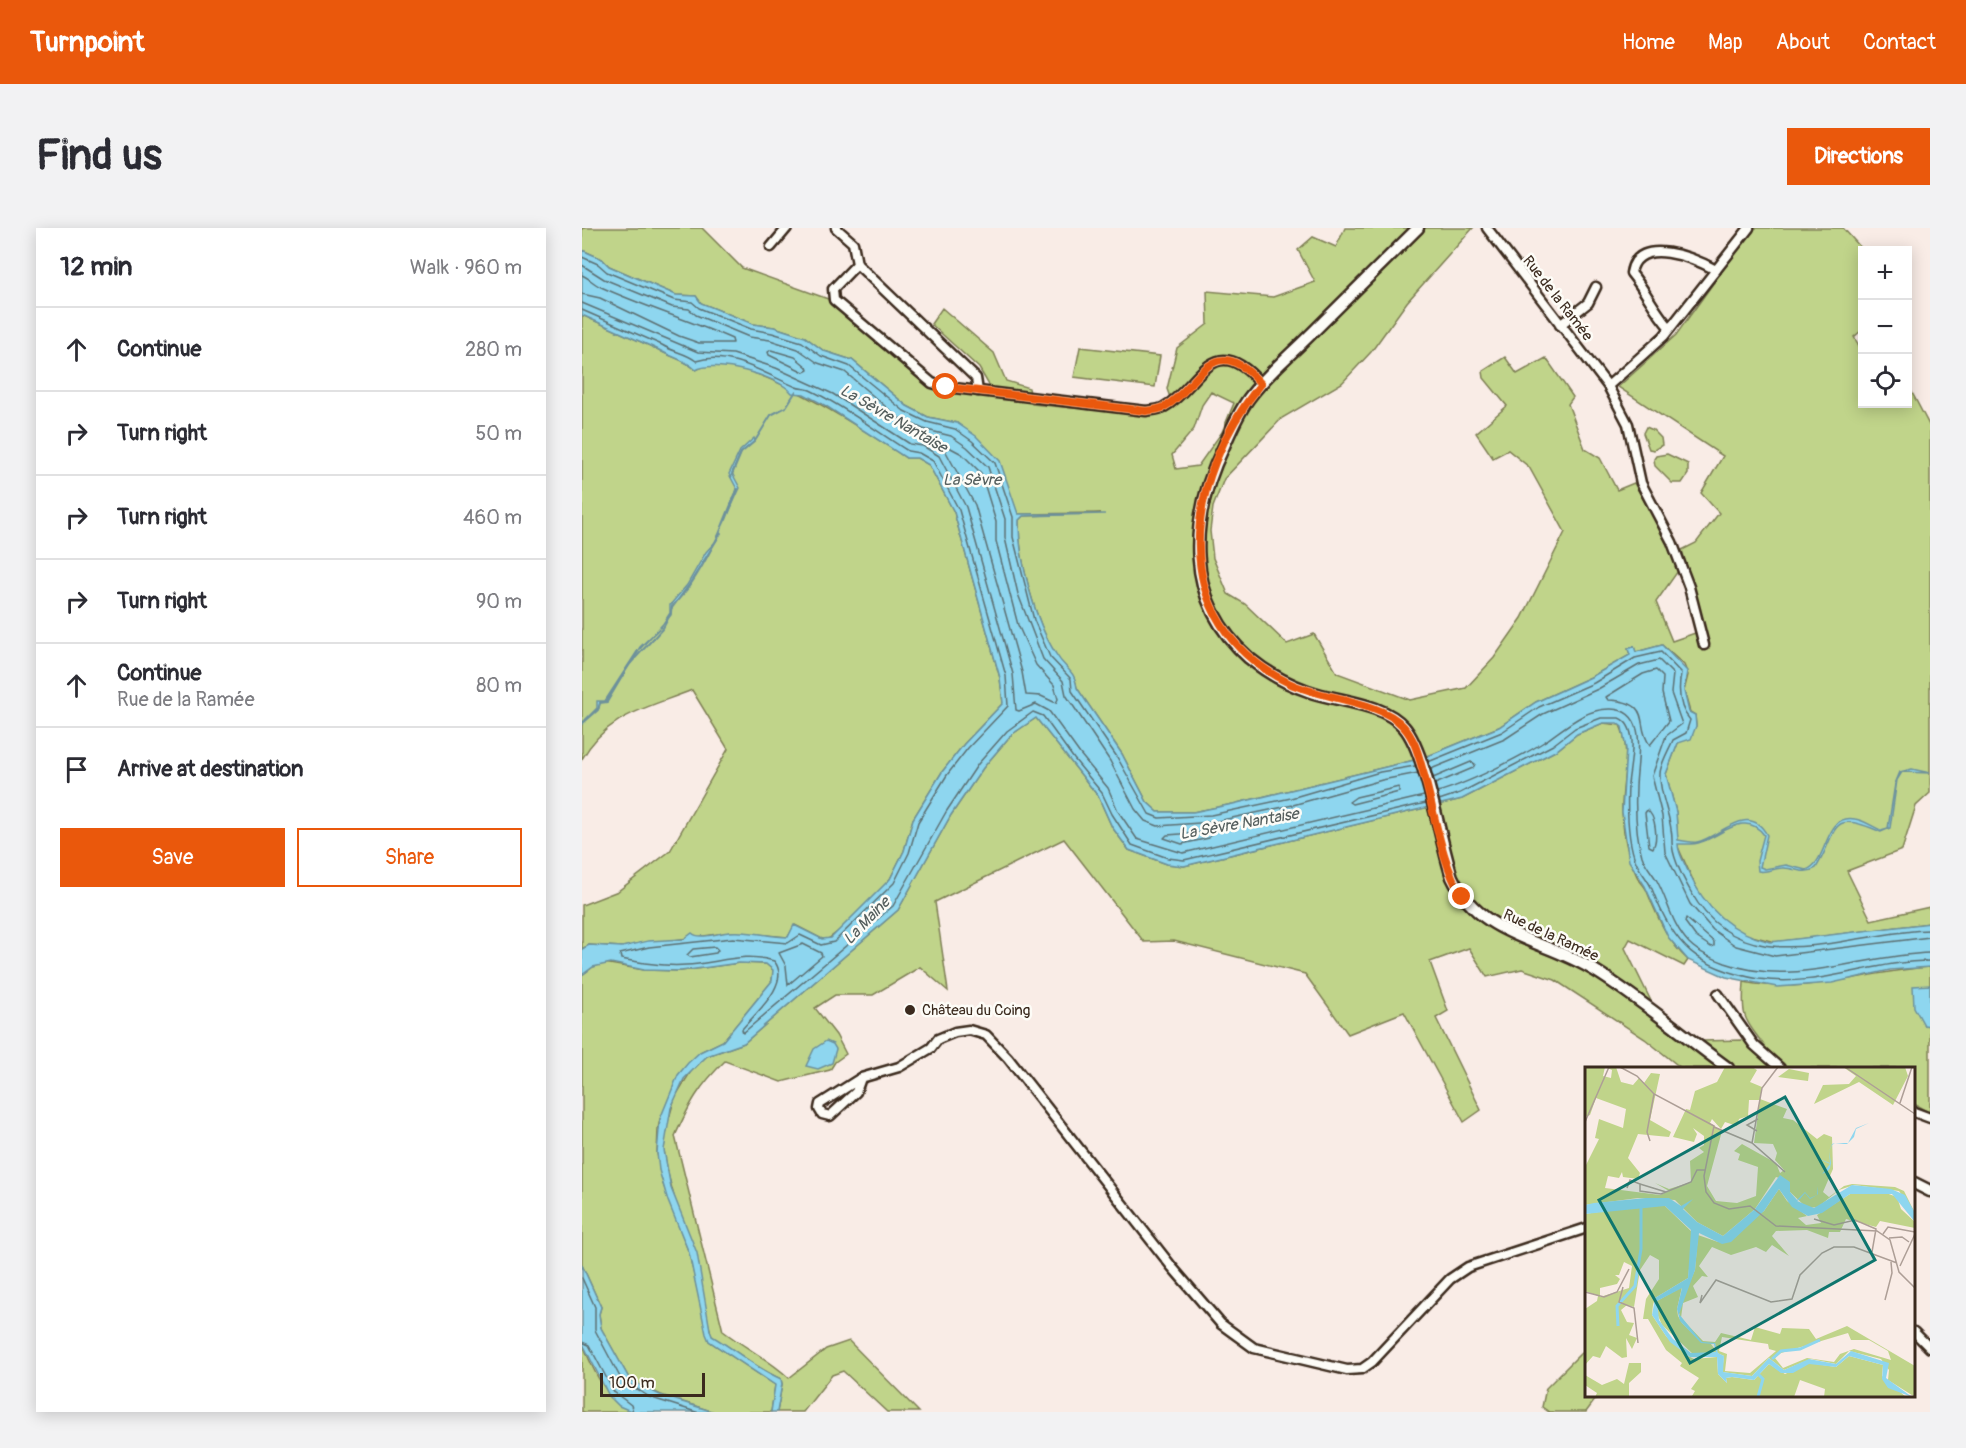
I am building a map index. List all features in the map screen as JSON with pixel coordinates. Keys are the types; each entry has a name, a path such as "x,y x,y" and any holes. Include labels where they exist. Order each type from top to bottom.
{"main road":[{"name":"Rue de la Ramée","path":"1419,228 1261,384 1237,418 1208,480 1198,527 1198,557 1209,601 1229,636 1261,667 1306,691 1388,714 1404,726 1416,748 1452,877 1462,897 1477,913 1496,926 1562,953 1595,970 1727,1067"},
{"path":"1915,1184 1930,1191"}],"street":[{"path":"771,247 787,228"},
{"path":"836,228 853,243 857,264 976,378 978,391"},
{"name":"Rue de la Ramée","path":"1487,228 1608,386 1628,424 1641,483 1672,542 1689,587 1704,645"},
{"path":"1608,386 1670,328 1749,228"},
{"path":"1670,328 1656,314 1646,291 1631,273 1638,258 1650,251 1674,254 1716,270"},
{"path":"857,264 833,289 834,300 932,383 978,391 1146,411 1167,406 1199,372 1216,362 1238,364 1261,384"},
{"path":"1560,325 1587,303 1596,287"},
{"path":"1718,994 1754,1045 1779,1067"},
{"path":"861,1078 856,1092 830,1116 822,1114 819,1109 820,1104 861,1078 899,1067 931,1048 938,1039 955,1032 969,1030 986,1035 1008,1058 1172,1267 1221,1324 1254,1348 1347,1370 1362,1369 1372,1362 1450,1279 1468,1267 1585,1229"},
{"path":"1915,1112 1930,1118"},
{"path":"1915,1333 1930,1348"}],"green space":[{"path":"582,228 702,228 742,268 828,299 932,387 996,397 979,368 931,324 942,308 994,353 1006,381 1029,388 1032,404 1146,415 1173,406 1167,389 1177,348 1208,324 1207,291 1273,297 1315,282 1298,250 1313,237 1336,247 1345,228 1473,228 1407,302 1371,352 1342,383 1282,418 1224,479 1213,507 1210,531 1213,558 1228,594 1245,604 1287,644 1314,634 1337,673 1410,700 1466,688 1494,658 1522,618 1565,532 1529,467 1508,450 1493,458 1476,433 1507,406 1484,378 1483,371 1505,357 1517,374 1546,358 1573,397 1568,404 1585,449 1600,458 1617,490 1634,483 1667,541 1678,571 1656,602 1672,641 1704,630 1682,550 1696,543 1719,513 1701,493 1723,456 1618,387 1676,335 1753,228 1843,228 1859,246 1858,334 1854,337 1858,344 1858,408 1912,408 1912,393 1930,427 1930,793 1916,806 1902,850 1847,871 1871,920 1930,907 1930,923 1775,942 1740,933 1722,920 1701,898 1678,847 1676,812 1666,774 1678,743 1696,726 1695,715 1690,712 1684,691 1688,675 1684,665 1662,645 1636,652 1634,647 1628,649 1630,655 1591,677 1536,702 1499,727 1423,758 1233,804 1193,812 1158,812 1147,802 1122,754 1077,688 1071,673 1055,654 1035,607 1021,553 1019,520 1023,516 1101,513 1018,514 957,423 928,417 907,406 852,360 824,351 805,337 774,327 753,324 701,303 696,296 676,295 609,266 602,259 582,250","holes":["1211,392 1234,403 1222,432 1198,466 1176,469 1172,455 1194,429 1202,405"]},
{"path":"582,315 683,361 696,370 716,365 742,369 803,395 906,458 917,458 929,465 954,512 1000,678 1003,703 964,744 942,772 913,819 904,851 890,879 844,927 828,939 822,939 795,925 788,937 733,932 622,947 589,945 582,949 582,905 618,891 670,851 728,749 692,690 644,708 616,722 592,744 582,759"},
{"path":"1080,347 1160,356 1155,387 1074,377"},
{"path":"1646,427 1661,438 1662,445 1654,450 1649,449 1643,433"},
{"path":"1667,454 1688,464 1688,474 1682,483 1672,483 1655,466 1656,456"},
{"path":"1036,718 1098,796 1112,827 1129,850 1167,864 1184,866 1462,799 1557,750 1577,734 1603,723 1620,725 1626,756 1622,800 1623,819 1630,859 1663,927 1688,960 1684,966 1630,939 1625,948 1655,1009 1701,1041 1744,1040 1768,1051 1744,1014 1744,982 1791,986 1930,967 1930,1113 1915,1105 1915,1067 1680,1067 1645,1039 1555,980 1522,969 1487,977 1469,948 1430,962 1448,1011 1436,1018 1481,1110 1464,1122 1404,1012 1348,1034 1305,974 1174,941 1144,942 1064,839 935,902 948,991 920,967 873,995 835,995 815,1008 836,1035 846,1054 835,1062 830,1070 781,1082 725,1061 702,1087 685,1114 675,1136 723,1331 789,1378 826,1349 849,1341 919,1412 887,1412 843,1371 832,1375 803,1412 777,1412 781,1379 712,1337 668,1174 664,1150 666,1129 675,1097 693,1068 707,1056 744,1043 898,910 951,815 983,768 1011,735"},
{"path":"604,963 644,970 681,971 739,963 766,964 773,970 772,981 723,1041 700,1052 660,1119 657,1153 663,1184 689,1253 709,1341 775,1385 771,1412 714,1412 661,1395 630,1380 601,1328 599,1314 601,1307 582,1265 582,975"},
{"path":"582,1342 607,1392 633,1412 582,1412"},
{"path":"1585,1352 1585,1397 1597,1397 1586,1412 1549,1412 1542,1407 1546,1388 1580,1354"}],"water":[{"path":"582,250 602,259 609,266 676,295 696,296 701,303 753,324 774,327 805,337 824,351 852,360 907,406 928,417 957,423 976,436 1000,461 1018,514 1105,514 1023,516 1019,520 1021,552 1029,589 1048,641 1122,754 1147,802 1158,812 1193,812 1233,804 1423,758 1499,727 1536,702 1591,677 1630,655 1628,649 1634,646 1636,652 1662,645 1687,671 1684,691 1689,712 1695,715 1696,726 1691,739 1678,743 1666,774 1676,812 1678,840 1697,842 1733,824 1751,821 1759,825 1767,835 1760,867 1765,869 1786,865 1806,870 1813,866 1819,858 1837,823 1845,819 1855,819 1881,830 1888,828 1895,784 1900,772 1912,769 1930,773 1902,772 1897,780 1890,828 1881,832 1864,825 1843,823 1832,834 1816,868 1811,870 1803,871 1782,868 1758,871 1757,861 1764,835 1749,824 1741,824 1698,843 1678,844 1680,854 1694,884 1710,907 1720,917 1743,932 1770,942 1930,923 1930,967 1890,970 1832,983 1777,987 1726,977 1688,960 1668,937 1645,886 1629,861 1622,812 1626,749 1622,727 1617,723 1603,723 1577,734 1557,750 1462,799 1184,866 1167,864 1129,850 1112,827 1098,796 1036,718 1011,735 983,768 951,815 898,910 744,1043 707,1056 684,1079 671,1108 664,1150 671,1188 697,1253 710,1330 712,1336 763,1370 781,1379 777,1412 771,1412 775,1385 709,1341 689,1253 668,1201 659,1170 657,1153 660,1119 678,1075 700,1052 723,1041 772,981 773,970 766,964 739,963 681,971 644,970 611,963 593,967 582,975 582,949 589,945 622,947 648,941 684,939 692,933 704,936 744,932 788,937 794,925 822,939 831,938 890,879 904,851 913,819 942,772 964,744 1003,703 1000,678 954,512 929,465 917,458 906,458 826,406 804,394 792,393 761,375 731,368 705,367 696,370 683,361 582,315"},
{"path":"754,438 755,441 741,453 732,473 740,488 718,535 737,489 729,474 740,451"},
{"path":"715,542 692,583 672,605 671,615 663,624 670,613 670,605 687,585 706,552"},
{"path":"654,634 640,649 606,701 600,702 599,708 582,723 597,708 597,701 605,701 640,647"},
{"path":"1930,985 1930,1026 1924,1025 1914,1007 1913,986"},
{"path":"826,1041 833,1044 836,1049 832,1063 818,1069 806,1066 814,1049"},
{"path":"582,1265 601,1307 599,1314 601,1328 630,1380 660,1395 714,1412 633,1412 619,1406 609,1396 582,1342"}],"waterway":[{"path":"731,477 741,453 755,441 771,415 786,407 796,391"},
{"path":"726,520 738,489"},
{"path":"672,608 721,533"},
{"path":"582,724 598,710 600,703 607,702 629,665 663,628 671,613"}],"place":[{"name":"Château du Coing","path":"910,1010"}],"route":[{"path":"946,387 1146,411 1167,406 1199,372 1216,362 1230,361 1238,364 1258,380 1261,384 1248,399 1217,459 1208,480 1199,513 1199,568 1209,601 1229,636 1248,657 1274,676 1306,691 1381,711 1404,726 1416,748 1452,877 1462,897"}],"water label":[{"name":"La Sèvre Nantaise","path":"894,418"},
{"name":"La Sèvre","path":"972,479"},
{"name":"La Sèvre Nantaise","path":"1239,823"},
{"name":"La Maine","path":"866,920"}]}
